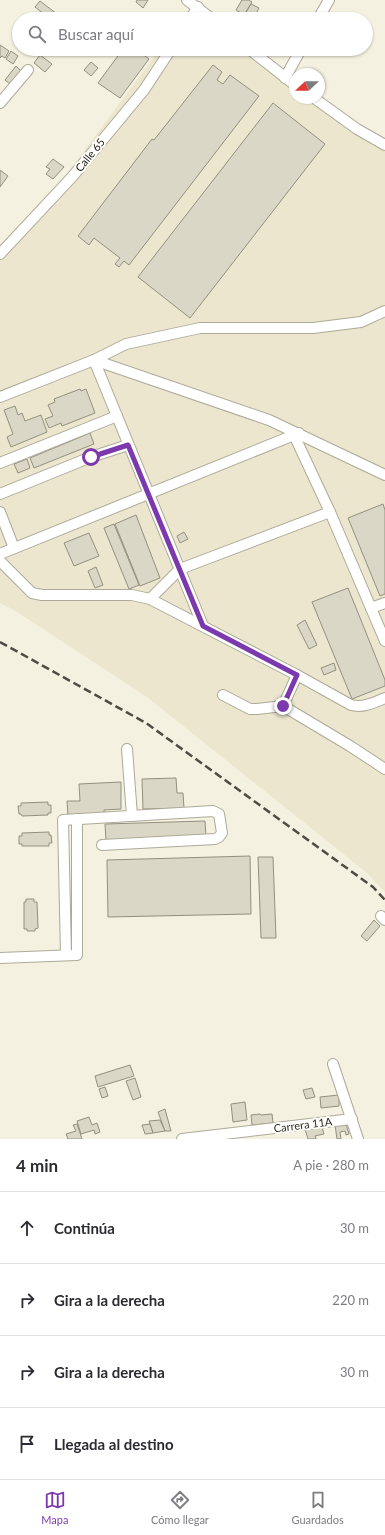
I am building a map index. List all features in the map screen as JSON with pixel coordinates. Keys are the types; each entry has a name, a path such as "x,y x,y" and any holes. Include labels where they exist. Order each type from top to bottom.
{"street":[{"path":"187,0 204,12"},
{"path":"322,12 329,0"},
{"path":"195,12 198,7"},
{"name":"Calle 65","path":"0,254 72,177 144,90 166,56"},
{"path":"258,56 289,81"},
{"path":"285,78 297,56"},
{"path":"0,103 28,70"},
{"path":"322,104 357,129 385,145"},
{"path":"0,397 94,360 126,344 200,328 313,328 361,322 385,311"},
{"path":"94,360 203,626"},
{"path":"94,360 269,420 385,475"},
{"path":"0,463 117,416"},
{"path":"0,554 296,434"},
{"path":"296,434 385,641"},
{"path":"0,494 91,457 128,445"},
{"path":"0,512 14,548"},
{"path":"150,599 180,569 330,512"},
{"path":"0,561 32,593 42,595 132,595 150,599 350,704 358,706 367,705 385,698"},
{"path":"371,608 385,603"},
{"path":"283,706 297,675"},
{"path":"223,695 250,709 283,706 385,769"},
{"path":"127,749 132,816"},
{"path":"66,956 63,820 213,811 219,814 222,833 215,839 102,845"},
{"path":"0,958 77,955 77,819"},
{"path":"332,1064 358,1139"},
{"name":"Carrera 11A","path":"182,1139 226,1137 352,1119"}],"shaded area":[{"path":"155,56 258,56 289,78 289,104 325,104 325,101 385,140 385,892 367,873 147,697 14,610 0,603 0,245 69,171"}],"building":[{"path":"137,0 148,0 143,8 136,2"},
{"path":"242,0 249,0 252,2 246,12 239,12 236,10"},
{"path":"40,1 54,12 41,12 35,7"},
{"path":"251,4 259,8 257,12 246,12"},
{"path":"0,45 9,51 5,58 2,56 0,58"},
{"path":"11,51 12,56 18,56 13,64 6,59"},
{"path":"39,56 41,56 52,64 45,72 34,63"},
{"path":"118,56 145,56 149,59 120,98 98,83"},
{"path":"91,62 98,68 91,76 84,70"},
{"path":"213,65 222,72 217,80 223,84 230,75 259,96 129,265 124,261 119,267 115,264 120,258 94,238 89,245 78,236 152,139 154,140"},
{"path":"16,66 21,71 10,84 5,80"},
{"path":"273,103 325,144 190,318 138,277"},
{"path":"53,159 64,167 53,179 46,174 50,169 46,167"},
{"path":"0,170 8,176 0,187"},
{"path":"80,389 81,391 86,389 95,413 62,426 61,423 49,428 45,419 53,416 48,405 55,402 54,399"},
{"path":"15,406 18,415 22,413 25,421 41,415 47,432 11,447 7,437 13,434 4,410"},
{"path":"90,433 94,444 34,468 30,458"},
{"path":"27,459 30,468 18,473 14,464"},
{"path":"383,504 385,510 385,594 380,596 348,518"},
{"path":"136,515 160,578 140,586 115,524"},
{"path":"114,524 139,585 129,589 104,528"},
{"path":"184,532 188,539 180,543 177,536"},
{"path":"89,533 99,556 74,566 64,543"},
{"path":"96,567 103,585 95,588 88,571"},
{"path":"348,588 385,680 385,686 352,699 312,602"},
{"path":"305,620 317,645 309,649 297,625"},
{"path":"334,663 336,670 324,675 321,668"},
{"path":"176,778 177,793 183,793 184,808 143,809 142,779"},
{"path":"121,782 121,809 104,810 104,814 68,815 67,801 80,801 79,784"},
{"path":"48,802 48,805 51,805 51,813 48,813 48,815 22,816 19,814 18,806 21,806 21,803"},
{"path":"205,821 206,837 106,840 105,824"},
{"path":"49,832 52,843 49,843 49,846 22,846 22,844 19,844 19,836 22,836 22,833"},
{"path":"250,856 251,914 108,917 107,860"},
{"path":"258,857 273,857 276,938 261,938"},
{"path":"26,899 34,899 34,902 37,902 38,928 35,929 35,931 27,931 27,929 24,929 24,902 26,902"},
{"path":"374,920 380,926 367,941 361,936"},
{"path":"130,1065 134,1076 98,1087 95,1076"},
{"path":"135,1078 141,1097 133,1100 126,1081"},
{"path":"105,1087 108,1096 102,1098 99,1089"},
{"path":"312,1088 315,1097 306,1099 303,1090"},
{"path":"339,1095 339,1106 321,1108 320,1097"},
{"path":"245,1102 247,1120 233,1122 231,1104"},
{"path":"165,1109 171,1131 165,1131 158,1112"},
{"path":"272,1114 273,1123 252,1125 251,1115"},
{"path":"89,1117 92,1125 97,1123 100,1132 95,1134 94,1130 81,1134 77,1121"},
{"path":"160,1120 165,1131 153,1133 149,1121"},
{"path":"77,1124 82,1139 68,1139 66,1134 76,1131 73,1125"},
{"path":"150,1124 153,1133 145,1134 142,1125"},
{"path":"346,1124 349,1134 346,1135 345,1131 340,1132 341,1139 337,1139 335,1125"},
{"path":"322,1127 324,1134 315,1136 316,1139 308,1139 305,1129"}],"railway":[{"path":"0,642 146,723 373,887 385,900"}],"route":[{"path":"91,457 128,445 203,626 297,675 283,706"}]}
